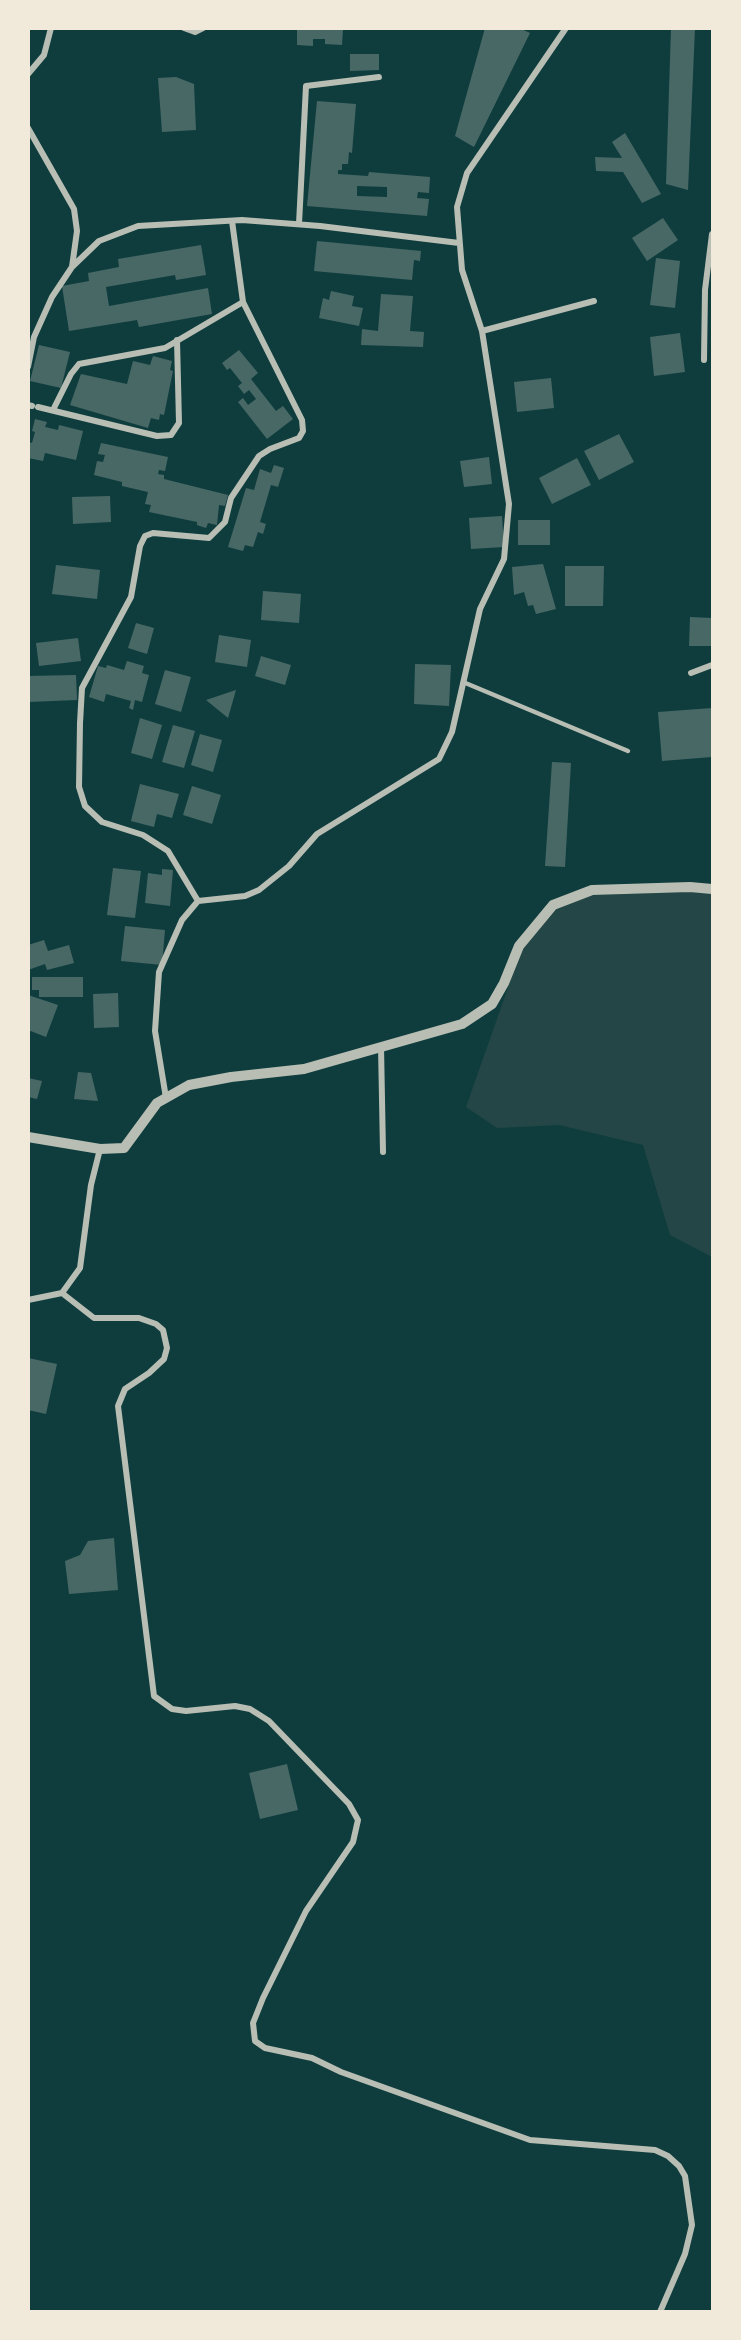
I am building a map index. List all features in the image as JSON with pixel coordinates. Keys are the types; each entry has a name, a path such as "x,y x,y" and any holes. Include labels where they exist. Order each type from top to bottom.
{"street":[{"path":"28,74 44,55 51,28"},
{"path":"184,28 195,32 203,28"},
{"path":"166,1098 155,1031 159,972 182,920 198,900 244,896 259,890 289,866 317,834 439,759 452,732 480,609 504,559 509,504 483,331 462,270 457,207 467,173 566,28"},
{"path":"299,224 306,86 379,77"},
{"path":"28,128 74,209 77,231 72,267"},
{"path":"28,367 34,337 52,297 72,267 99,241 138,226 232,221 299,224 459,243"},
{"path":"198,900 168,851 142,835 102,822 86,806 79,787 82,688 90,669 115,630 131,597 140,546 145,536 153,533 209,538 225,522 231,498 260,456 270,449 299,438 303,431 302,420 243,302 232,221"},
{"path":"704,360 705,290 712,234"},
{"path":"483,331 594,301"},
{"path":"53,410 71,374 79,364 149,352 177,340 243,302"},
{"path":"33,406 156,436 171,435 179,423 177,340"},
{"path":"691,673 712,665"},
{"path":"28,1137 100,1149 124,1148 157,1103 189,1085 231,1077 304,1069 462,1024 492,1004 504,983 519,946 553,905 592,890 690,887 712,889"},
{"path":"381,1046 383,1152"},
{"path":"28,1300 62,1293 80,1268 91,1185 100,1149"},
{"path":"62,1293 94,1318 139,1318 156,1324 163,1330 168,1348 164,1359 149,1374 125,1389 118,1406 154,1696 172,1708 186,1711 235,1706 250,1709 269,1721 349,1804 358,1820 353,1842 306,1911 267,1989 253,2023 255,2041 265,2048 312,2058 341,2072 530,2140 655,2150 668,2156 679,2166 685,2176 692,2225 685,2254 660,2312"}],"lane":[{"path":"463,682 628,751"}],"shaded area":[{"path":"712,893 712,1257 670,1235 643,1145 559,1125 497,1128 466,1107 523,945 551,901 595,895"}],"building":[{"path":"297,28 343,29 342,45 325,44 325,39 313,39 313,46 297,45"},
{"path":"485,28 519,28 530,33 474,147 455,136"},
{"path":"671,28 695,28 688,190 666,184"},
{"path":"350,54 379,54 379,70 350,71"},
{"path":"176,77 194,84 196,130 162,132 158,78"},
{"path":"317,101 356,104 352,153 349,152 348,164 342,164 342,170 338,170 338,174 368,176 369,172 430,177 429,193 418,192 417,198 429,199 427,216 307,206","holes":["357,186 387,187 387,197 357,196"]},
{"path":"625,133 661,194 642,203 623,172 596,171 595,157 622,158 612,142"},
{"path":"663,218 678,240 647,261 632,238"},
{"path":"317,241 421,251 420,261 414,260 412,280 314,271"},
{"path":"201,245 206,275 176,280 175,275 106,287 109,306 208,288 212,314 139,327 137,320 69,331 62,286 89,281 88,273 119,267 118,259"},
{"path":"656,258 680,261 675,308 650,305"},
{"path":"331,291 354,296 352,306 363,308 359,326 319,318 323,298 329,300"},
{"path":"381,294 413,296 410,331 424,332 423,347 361,345 362,329 378,331"},
{"path":"680,333 685,372 654,376 650,337"},
{"path":"39,345 70,352 61,388 30,381"},
{"path":"239,350 258,373 251,379 276,411 283,406 293,419 267,439 238,402 243,398 248,405 256,399 249,390 244,394 238,386 242,383 230,368 227,370 222,363"},
{"path":"153,356 172,361 170,370 173,371 164,415 160,414 159,420 151,418 148,428 70,405 81,374 127,384 133,361 150,365"},
{"path":"551,378 554,408 517,412 514,382"},
{"path":"35,419 47,422 45,427 58,430 59,425 83,431 76,460 45,453 43,461 28,458 29,442 32,443 35,432 32,431"},
{"path":"619,434 634,462 599,480 584,451"},
{"path":"101,443 168,457 165,471 159,470 158,474 164,475 164,479 228,495 225,506 219,505 217,525 208,523 206,528 197,525 197,522 149,512 151,505 145,504 148,492 122,486 122,482 94,475 97,461 103,462 105,455 98,454"},
{"path":"489,457 492,484 464,487 460,461"},
{"path":"577,458 591,485 552,504 539,478"},
{"path":"274,465 284,468 278,487 271,485 260,522 266,524 263,534 258,532 253,547 245,545 243,551 228,547 246,488 254,490 260,469 271,473"},
{"path":"110,496 111,522 73,524 72,497"},
{"path":"502,516 504,547 471,549 469,518"},
{"path":"518,520 550,520 550,545 518,545"},
{"path":"543,564 556,609 536,614 533,605 528,606 524,592 514,595 512,567"},
{"path":"56,565 100,570 97,599 52,594"},
{"path":"565,566 604,566 603,606 565,606"},
{"path":"263,591 301,594 299,623 261,620"},
{"path":"690,617 712,618 712,646 689,646"},
{"path":"136,623 154,628 147,654 128,648"},
{"path":"219,635 251,640 247,667 215,662"},
{"path":"78,638 81,661 39,666 36,643"},
{"path":"261,656 291,665 285,685 255,676"},
{"path":"127,661 144,666 142,673 149,675 142,702 135,700 133,710 129,708 131,701 106,694 104,702 89,697 98,666 106,668 107,665 124,670"},
{"path":"415,664 451,665 449,706 414,704"},
{"path":"165,670 191,677 181,712 155,704"},
{"path":"76,675 77,700 28,702 28,676"},
{"path":"236,690 228,718 206,700"},
{"path":"712,708 712,757 662,761 658,712"},
{"path":"140,718 162,725 152,759 131,753"},
{"path":"173,725 195,731 184,768 162,762"},
{"path":"200,734 222,740 213,772 191,765"},
{"path":"552,762 571,763 565,867 545,866"},
{"path":"140,784 179,794 172,818 157,814 154,827 131,821"},
{"path":"192,786 221,795 212,824 183,815"},
{"path":"113,868 141,871 135,918 107,915"},
{"path":"162,869 173,870 170,906 145,903 148,873 162,875"},
{"path":"125,926 165,930 162,965 121,961"},
{"path":"44,940 48,951 69,945 74,963 47,970 45,964 28,970 28,945"},
{"path":"32,977 83,977 83,997 39,997 39,990 32,990"},
{"path":"118,993 119,1027 94,1028 93,994"},
{"path":"28,995 58,1005 46,1037 28,1030"},
{"path":"78,1072 91,1073 98,1101 74,1099"},
{"path":"28,1078 42,1081 37,1099 28,1097"},
{"path":"28,1358 57,1364 46,1414 28,1410"},
{"path":"114,1538 118,1590 69,1594 65,1561 80,1555 88,1541"},
{"path":"287,1764 298,1810 260,1819 249,1773"}]}
